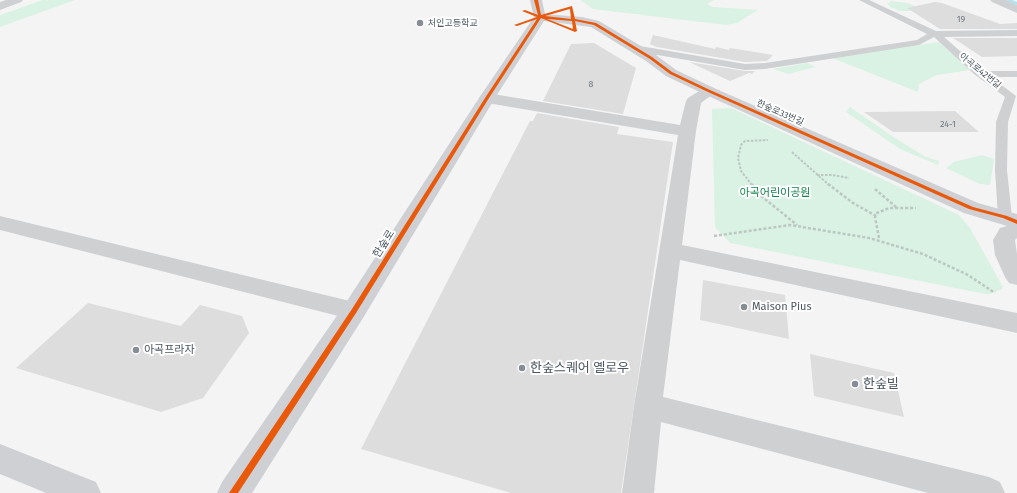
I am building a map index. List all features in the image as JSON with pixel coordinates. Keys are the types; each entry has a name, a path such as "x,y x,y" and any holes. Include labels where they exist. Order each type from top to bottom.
{"street":[{"path":"0,6 17,0"},
{"path":"996,0 1017,9"},
{"name":"한숲로33번길","path":"538,9 595,24 658,63 671,73 971,208 1013,223"},
{"name":"한숲로","path":"232,493 354,311 487,98 538,9"},
{"name":"한숲로33번길","path":"658,63 707,80 973,197 1013,223"},
{"path":"638,493 648,406 687,131 694,102 709,91"},
{"path":"487,98 687,131"},
{"path":"0,223 354,311"},
{"path":"1013,223 1004,240 1006,255 1017,277"},
{"path":"670,250 1017,323"},
{"path":"648,406 989,493"},
{"path":"0,459 85,493"}],"lane":[{"name":"아곡로42번길","path":"863,0 935,34 981,74 1011,96 1013,105 1002,122 1000,170 1013,223"},
{"path":"634,48 745,67 765,66 919,42 935,34 1017,33"},
{"path":"981,74 1017,74"}],"path":[{"path":"770,141 756,140 745,142 740,147 738,158 739,165 748,180 760,195 797,225"},
{"path":"790,150 817,175 845,197 876,216"},
{"path":"817,175 842,176 853,179"},
{"path":"872,187 896,208"},
{"path":"879,238 876,216 881,210 896,208 922,208"},
{"path":"714,236 770,227 797,225 869,238 908,248 958,270 1000,297"}],"green space":[{"path":"43,0 75,0 0,27 0,15"},
{"path":"580,0 714,0 707,4 713,7 758,10 737,23 726,25 593,9"},
{"path":"890,1 908,3 925,11 900,11 890,7 887,3 890,3"},
{"path":"939,42 970,70 937,75 919,84 918,92 832,58"},
{"path":"807,63 816,67 788,74 773,69"},
{"path":"850,107 926,157 939,161 938,165 900,149 846,112"},
{"name":"아곡어린이공원","path":"731,108 959,215 970,228 1003,287 1002,289 990,294 985,294 730,243 715,227 712,109"},
{"path":"982,155 994,159 990,185 980,184 946,168 954,162"}],"building":[{"path":"935,2 942,3 1000,24 1017,23 1017,29 940,29 907,8"},
{"path":"653,35 715,49 716,47 729,50 730,48 773,55 767,61 745,62 657,47 650,44"},
{"path":"953,38 1017,38 1017,56 982,57"},
{"path":"594,43 636,68 623,114 543,101 571,44"},
{"path":"689,62 745,71 755,71 752,74 749,73 730,81"},
{"path":"955,111 979,132 893,132 864,112"},
{"name":"한숲스퀘어 옐로우","path":"537,113 619,127 617,134 673,142 621,493 511,493 361,449 530,121 533,121"},
{"name":"Maison Pius","path":"703,280 785,295 789,339 700,320"},
{"name":"아곡프라자","path":"88,303 181,326 200,305 242,316 249,333 203,398 161,412 16,368"},
{"name":"한숲빌","path":"810,354 894,373 904,417 814,396"}],"waterway":[{"path":"1008,0 1017,4"}],"cycle path":[{"path":"233,493 354,311 487,98 540,17 536,0"},
{"path":"516,25 540,17 571,7 575,31 540,17 524,11"},
{"path":"540,17 582,21 595,24 651,58 671,73 709,91 971,208 1005,217 1017,222"}],"place":[{"name":"처인고등학교","path":"420,23"},
{"name":"Maison Pius","path":"744,307"},
{"name":"아곡프라자","path":"136,350"},
{"name":"한숲스퀘어 옐로우","path":"522,368"},
{"name":"한숲빌","path":"855,384"}]}
